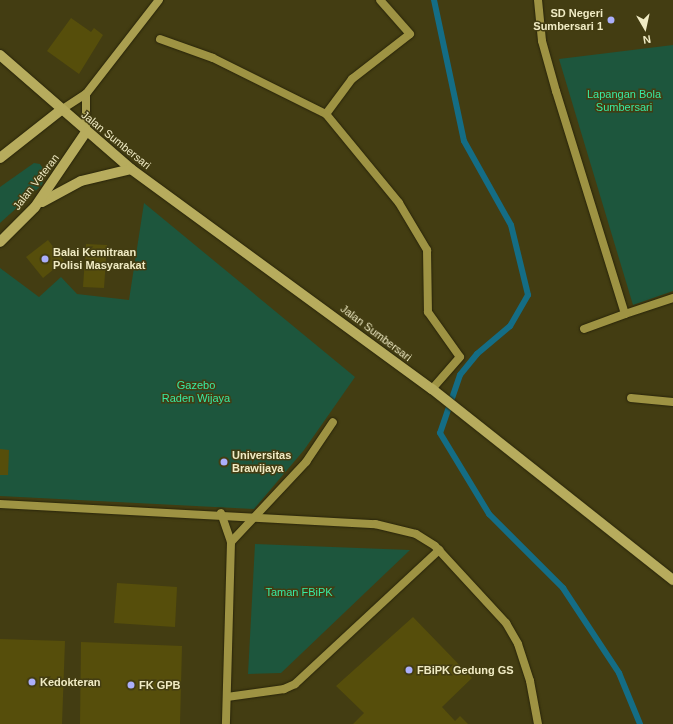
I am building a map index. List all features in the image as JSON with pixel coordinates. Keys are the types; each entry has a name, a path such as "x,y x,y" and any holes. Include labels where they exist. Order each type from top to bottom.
{"main road":[{"path":"0,158 61,110 86,94 159,0"},
{"name":"Jalan Sumbersari","path":"0,55 86,132 131,169 436,393 673,580"},
{"path":"86,94 86,132"},
{"name":"Jalan Veteran","path":"0,242 35,207 86,132"},
{"path":"35,207 81,181 131,169"}],"street":[{"path":"326,114 352,79 410,34 380,0"},
{"path":"538,0 542,41 556,91 626,314"},
{"path":"160,39 213,58 326,114 399,203 423,240 427,250 426,306 460,357 436,393"},
{"path":"584,329 673,298"},
{"path":"631,398 673,402"},
{"path":"231,542 258,517 306,462 333,422"},
{"path":"0,504 222,514 397,527 416,534 439,550 486,598 518,644 538,724"},
{"path":"222,514 231,542 226,724"},
{"path":"227,697 284,689 295,684 439,550"}],"green space":[{"name":"Lapangan Bola Sumbersari","path":"673,45 673,291 633,305 559,59"},
{"path":"34,163 40,164 46,173 42,185 0,223 0,187"},
{"name":"Gazebo Raden Wijaya","path":"144,203 355,377 304,450 254,509 0,496 0,268 39,297 61,277 77,294 129,300"},
{"name":"Taman FBiPK","path":"255,544 410,550 281,673 248,674"}],"building":[{"path":"71,18 91,32 94,28 103,35 79,74 47,51"},
{"name":"Balai Kemitraan Polisi Masyarakat","path":"48,240 64,261 43,278 26,257"},
{"path":"86,244 107,245 104,288 83,287"},
{"path":"0,449 9,450 8,475 0,475"},
{"path":"117,583 177,587 175,627 114,623"},
{"name":"FBiPK Gedung GS","path":"413,617 472,678 442,707 455,721 460,716 468,724 353,724 364,713 336,686"},
{"name":"Kedokteran","path":"0,639 65,641 62,724 0,724"},
{"name":"FK GPB","path":"81,642 182,646 180,724 80,724"}],"waterway":[{"path":"434,0 464,141 511,225 528,295 510,326 477,354 460,375 440,433 489,514 563,588 619,673 640,724"}],"place":[{"name":"SD Negeri Sumbersari 1","path":"611,20"},
{"name":"Balai Kemitraan Polisi Masyarakat","path":"45,259"},
{"name":"Universitas Brawijaya","path":"224,462"},
{"name":"FBiPK Gedung GS","path":"409,670"},
{"name":"Kedokteran","path":"32,682"},
{"name":"FK GPB","path":"131,685"}]}
